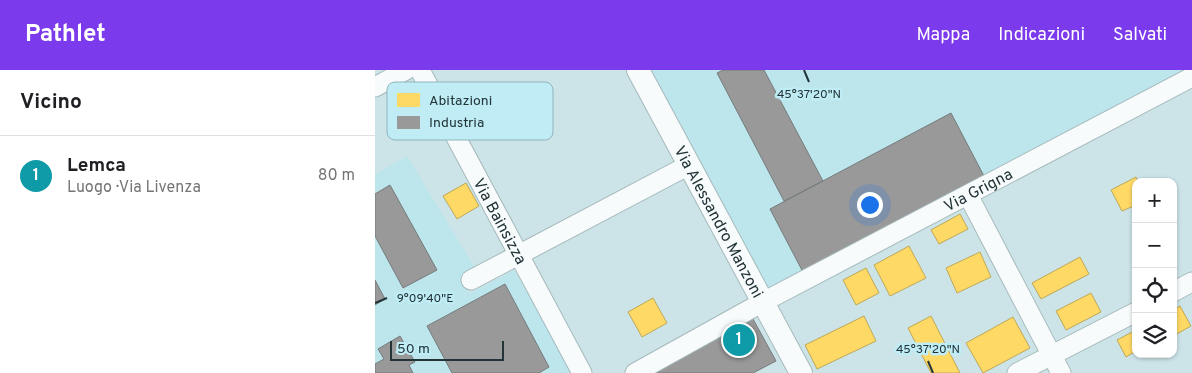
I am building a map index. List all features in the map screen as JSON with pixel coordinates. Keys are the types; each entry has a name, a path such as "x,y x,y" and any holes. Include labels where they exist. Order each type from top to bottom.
{"street":[{"path":"375,87 406,70"},
{"name":"Via Bainsizza","path":"419,70 426,82"},
{"name":"Via Alessandro Manzoni","path":"638,70 801,373"},
{"name":"Via Grigna","path":"635,373 763,302 968,195 1190,84"},
{"name":"Via Bainsizza","path":"457,140 582,373"},
{"path":"471,280 689,165"},
{"path":"968,195 1061,373"},
{"path":"1177,290 1192,282"},
{"path":"1017,373 1134,313"}],"shaded area":[{"path":"647,70 1190,70 766,294"},
{"path":"407,156 475,268 461,275 469,294 514,270 574,373 375,373 375,175"}],"building: Abitazioni":[{"path":"1132,179 1132,207 1122,211 1111,190"},
{"path":"466,183 479,206 457,219 443,196"},
{"path":"960,214 968,229 939,244 931,230"},
{"path":"909,246 926,278 890,296 874,265"},
{"path":"980,252 991,277 957,293 946,268"},
{"path":"1080,257 1089,274 1041,299 1032,283"},
{"path":"866,268 879,293 856,305 843,280"},
{"path":"1091,293 1101,312 1066,330 1056,311"},
{"path":"653,298 667,323 642,337 628,312"},
{"path":"1180,306 1191,326 1177,334 1177,313 1177,308"},
{"path":"864,316 876,341 817,369 805,345"},
{"path":"931,316 960,373 931,373 908,328"},
{"path":"1013,317 1030,348 983,373 966,343"},
{"path":"1132,332 1132,353 1126,357 1117,340"}],"building: Industria":[{"path":"723,70 764,70 823,181 784,201 717,73"},
{"path":"951,113 985,178 804,274 770,209"},
{"path":"390,185 437,270 403,288 375,236 375,194"},
{"path":"375,280 385,299 375,305"},
{"path":"505,284 549,367 539,373 452,373 427,326"},
{"path":"753,319 776,361 753,373 650,373"},
{"path":"400,336 415,362 409,365 413,373 375,373 375,364 384,359 378,349"}],"place":[{"name":"Lemca","path":"739,340"}]}
